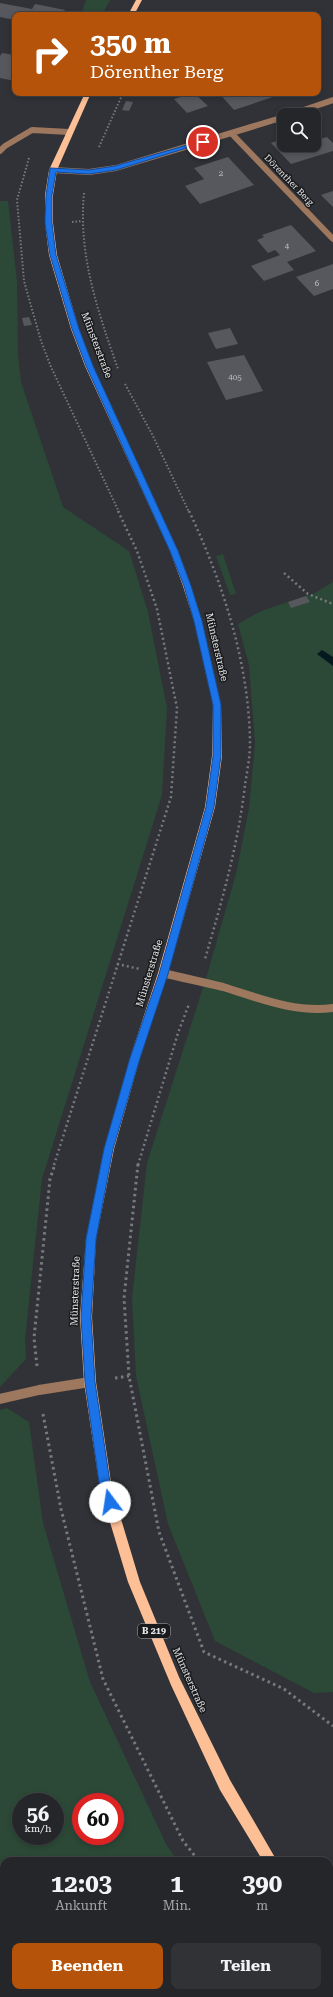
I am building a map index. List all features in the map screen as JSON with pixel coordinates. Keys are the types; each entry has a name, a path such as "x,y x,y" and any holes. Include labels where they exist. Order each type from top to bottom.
{"main road":[{"path":"133,12 139,0"},
{"name":"Münsterstraße","path":"87,96 53,170 49,195 49,223 53,255 73,322 89,366 174,551 188,586 198,621 217,705 217,756 210,807 163,974 135,1058 109,1149 91,1239 86,1317 90,1382 106,1489 134,1582 175,1681 225,1785 268,1857"}],"street":[{"path":"310,108 333,100"},
{"path":"53,170 89,172 116,168 232,134 277,118"},
{"path":"0,151 5,146 32,130 69,132"},
{"name":"Dörenther Berg","path":"232,134 333,239"},
{"path":"163,974 198,981 300,1008 321,1011 333,1008"},
{"path":"0,1399 40,1390 90,1382"}],"path":[{"path":"39,130 24,172 17,200 24,281 41,341 51,367 137,551 157,609 177,708 171,797 50,1179 34,1338 40,1390 61,1509 103,1679 183,1841 196,1857"},
{"path":"284,573 308,594 333,604"},
{"path":"198,981 178,1033 138,1163 124,1298 129,1376 159,1532 204,1652 284,1689 333,1726"}],"green space":[{"path":"86,0 110,0 104,12 82,12"},
{"path":"0,201 8,201 17,282 18,354 21,382 63,507 129,551 148,612 167,708 162,795 42,1179 25,1339 26,1359 0,1387"},
{"path":"223,554 236,594 230,595 216,556"},
{"path":"333,582 333,1692 314,1693 215,1641 168,1524 136,1376 132,1298 147,1163 207,975 236,874 249,808 255,743 249,665 238,624 261,611 315,593"},
{"path":"7,1408 29,1422 43,1523 90,1682 167,1846 175,1857 0,1857 0,1410"}],"building":[{"path":"0,3 32,9 35,4 65,10 64,12 12,12 12,19 0,17"},
{"path":"2,53 12,55 12,80 0,78 0,56"},
{"path":"184,96 197,96 208,106 187,113 174,99"},
{"path":"222,96 276,96 234,110"},
{"path":"126,101 133,102 129,111 122,110"},
{"path":"327,137 333,143 333,151 291,164 280,152 321,152 321,139"},
{"path":"277,141 277,149 271,143"},
{"path":"228,157 254,185 200,204 185,186 204,179 194,168"},
{"path":"333,191 333,207 321,195"},
{"path":"291,225 316,251 287,262 294,270 264,281 251,266 280,255 275,250 268,253 257,240 264,237 262,235"},
{"path":"333,264 333,289 314,296 296,277"},
{"path":"29,317 32,325 24,326 22,318"},
{"path":"230,328 238,344 216,349 208,333"},
{"path":"244,355 263,391 226,400 207,362"},
{"path":"306,596 310,602 291,608 288,602"}],"waterway":[{"path":"322,654 333,662"}],"route":[{"path":"110,1502 106,1489 90,1382 86,1317 91,1239 109,1149 135,1058 163,974 210,807 217,756 217,705 198,621 188,586 174,551 89,366 75,329 53,255 49,223 49,195 53,170 89,172 116,168 203,142"}]}
